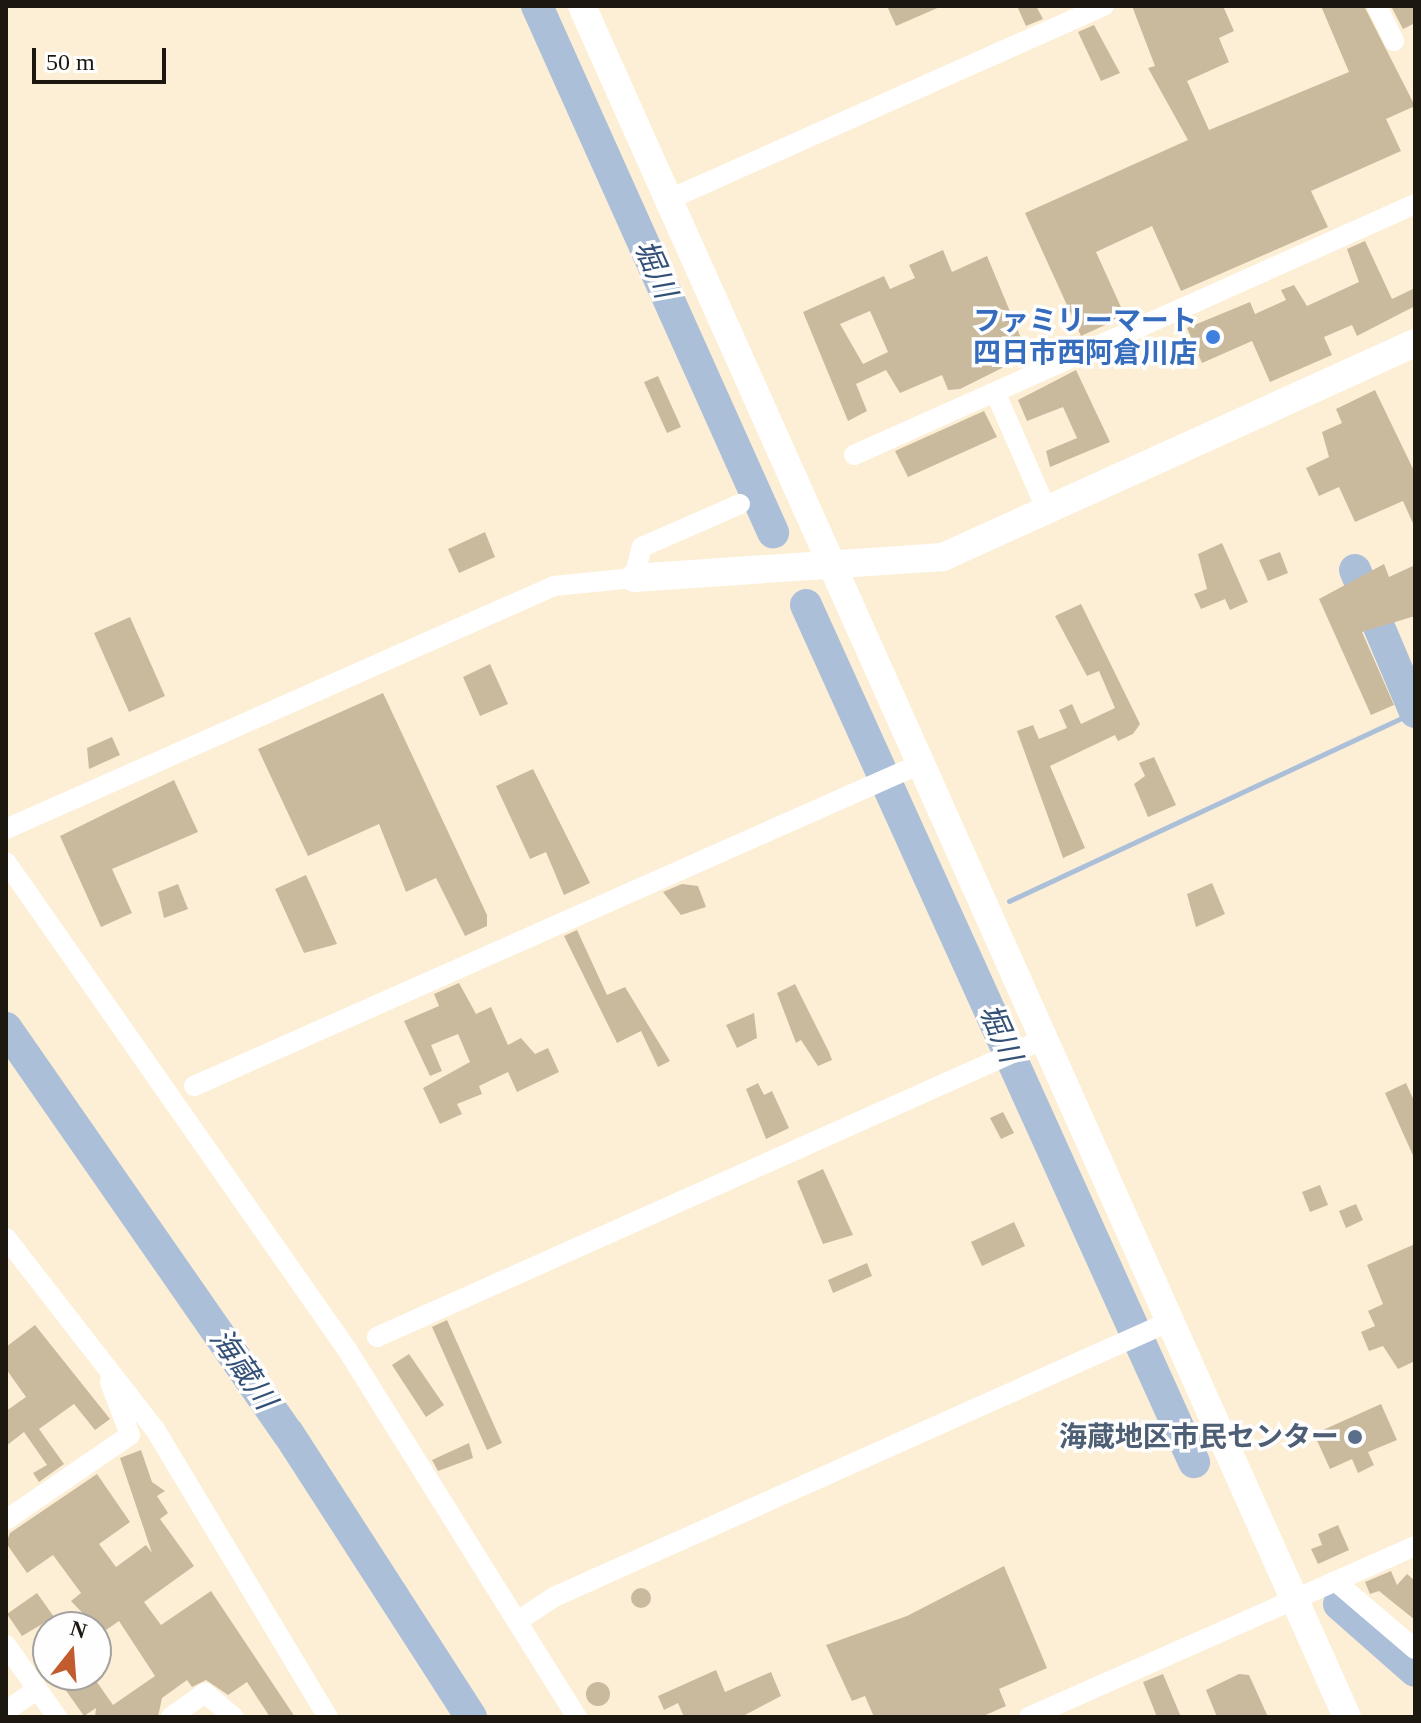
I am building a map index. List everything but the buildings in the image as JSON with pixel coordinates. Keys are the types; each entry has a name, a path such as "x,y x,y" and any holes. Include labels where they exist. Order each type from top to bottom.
{"street":[{"path":"582,6 834,564 914,766 1162,1325 1296,1600 1347,1717"},
{"path":"670,199 1104,6"},
{"path":"1377,6 1394,41"},
{"path":"854,455 1415,204"},
{"path":"6,829 554,586 943,557 1415,343"},
{"path":"996,394 1047,511"},
{"path":"634,578 642,547 740,504"},
{"path":"194,1086 914,766"},
{"path":"6,862 348,1351 577,1717"},
{"path":"377,1337 1037,1042"},
{"path":"6,1238 110,1377 156,1431 328,1717"},
{"path":"518,1621 554,1597 1162,1325"},
{"path":"6,1520 130,1435 110,1377"},
{"path":"1029,1717 1415,1546"},
{"path":"1335,1581 1415,1649"},
{"path":"6,1645 32,1682"},
{"path":"6,1711 34,1691"},
{"path":"38,1691 57,1717"},
{"path":"171,1717 205,1693 241,1716"}],"waterway":[{"name":"堀川","path":"537,6 773,532"},
{"path":"1355,570 1415,712"},
{"name":"堀川","path":"806,605 1194,1462"},
{"path":"1009,901 1415,712"},
{"name":"海蔵川","path":"6,1028 288,1433 471,1717"},
{"name":"堀川","path":"1339,1604 1415,1671"}],"place":[{"name":"ファミリーマート 四日市西阿倉川店","path":"1213,337"},
{"name":"海蔵地区市民センター","path":"1355,1437"}]}
